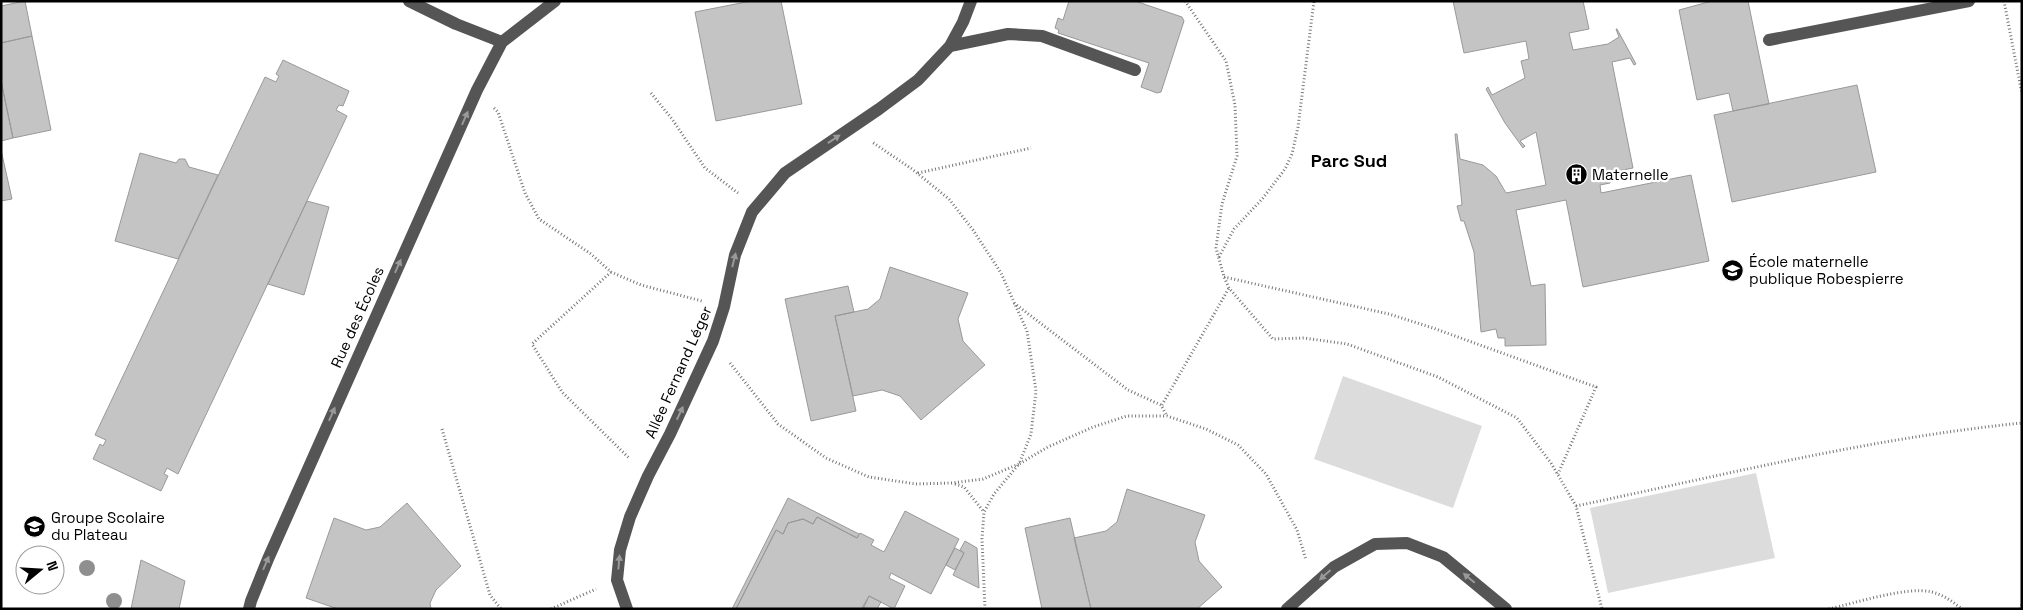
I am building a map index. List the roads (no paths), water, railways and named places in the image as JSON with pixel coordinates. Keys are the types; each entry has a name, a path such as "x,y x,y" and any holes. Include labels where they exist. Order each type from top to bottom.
{"street":[{"path":"409,1 456,24 502,42 555,1"},
{"name":"Allée Fernand Léger","path":"627,609 617,580 620,550 630,517 713,340 724,307 735,255 752,212 785,173 918,80 950,46 963,22 971,1"},
{"path":"1769,40 1969,1"},
{"path":"950,46 1008,34 1042,36 1136,70"},
{"name":"Rue des Écoles","path":"250,609 251,601 268,560 477,90 502,42"},
{"path":"1287,609 1334,567 1375,544 1407,543 1443,556 1506,609"}],"place":[{"name":"Maternelle","path":"1576,174"},
{"name":"École maternelle publique Robespierre","path":"1733,270"},
{"name":"Groupe Scolaire du Plateau","path":"35,526"}],"district":[{"name":"Parc Sud","path":"1349,160"}]}
